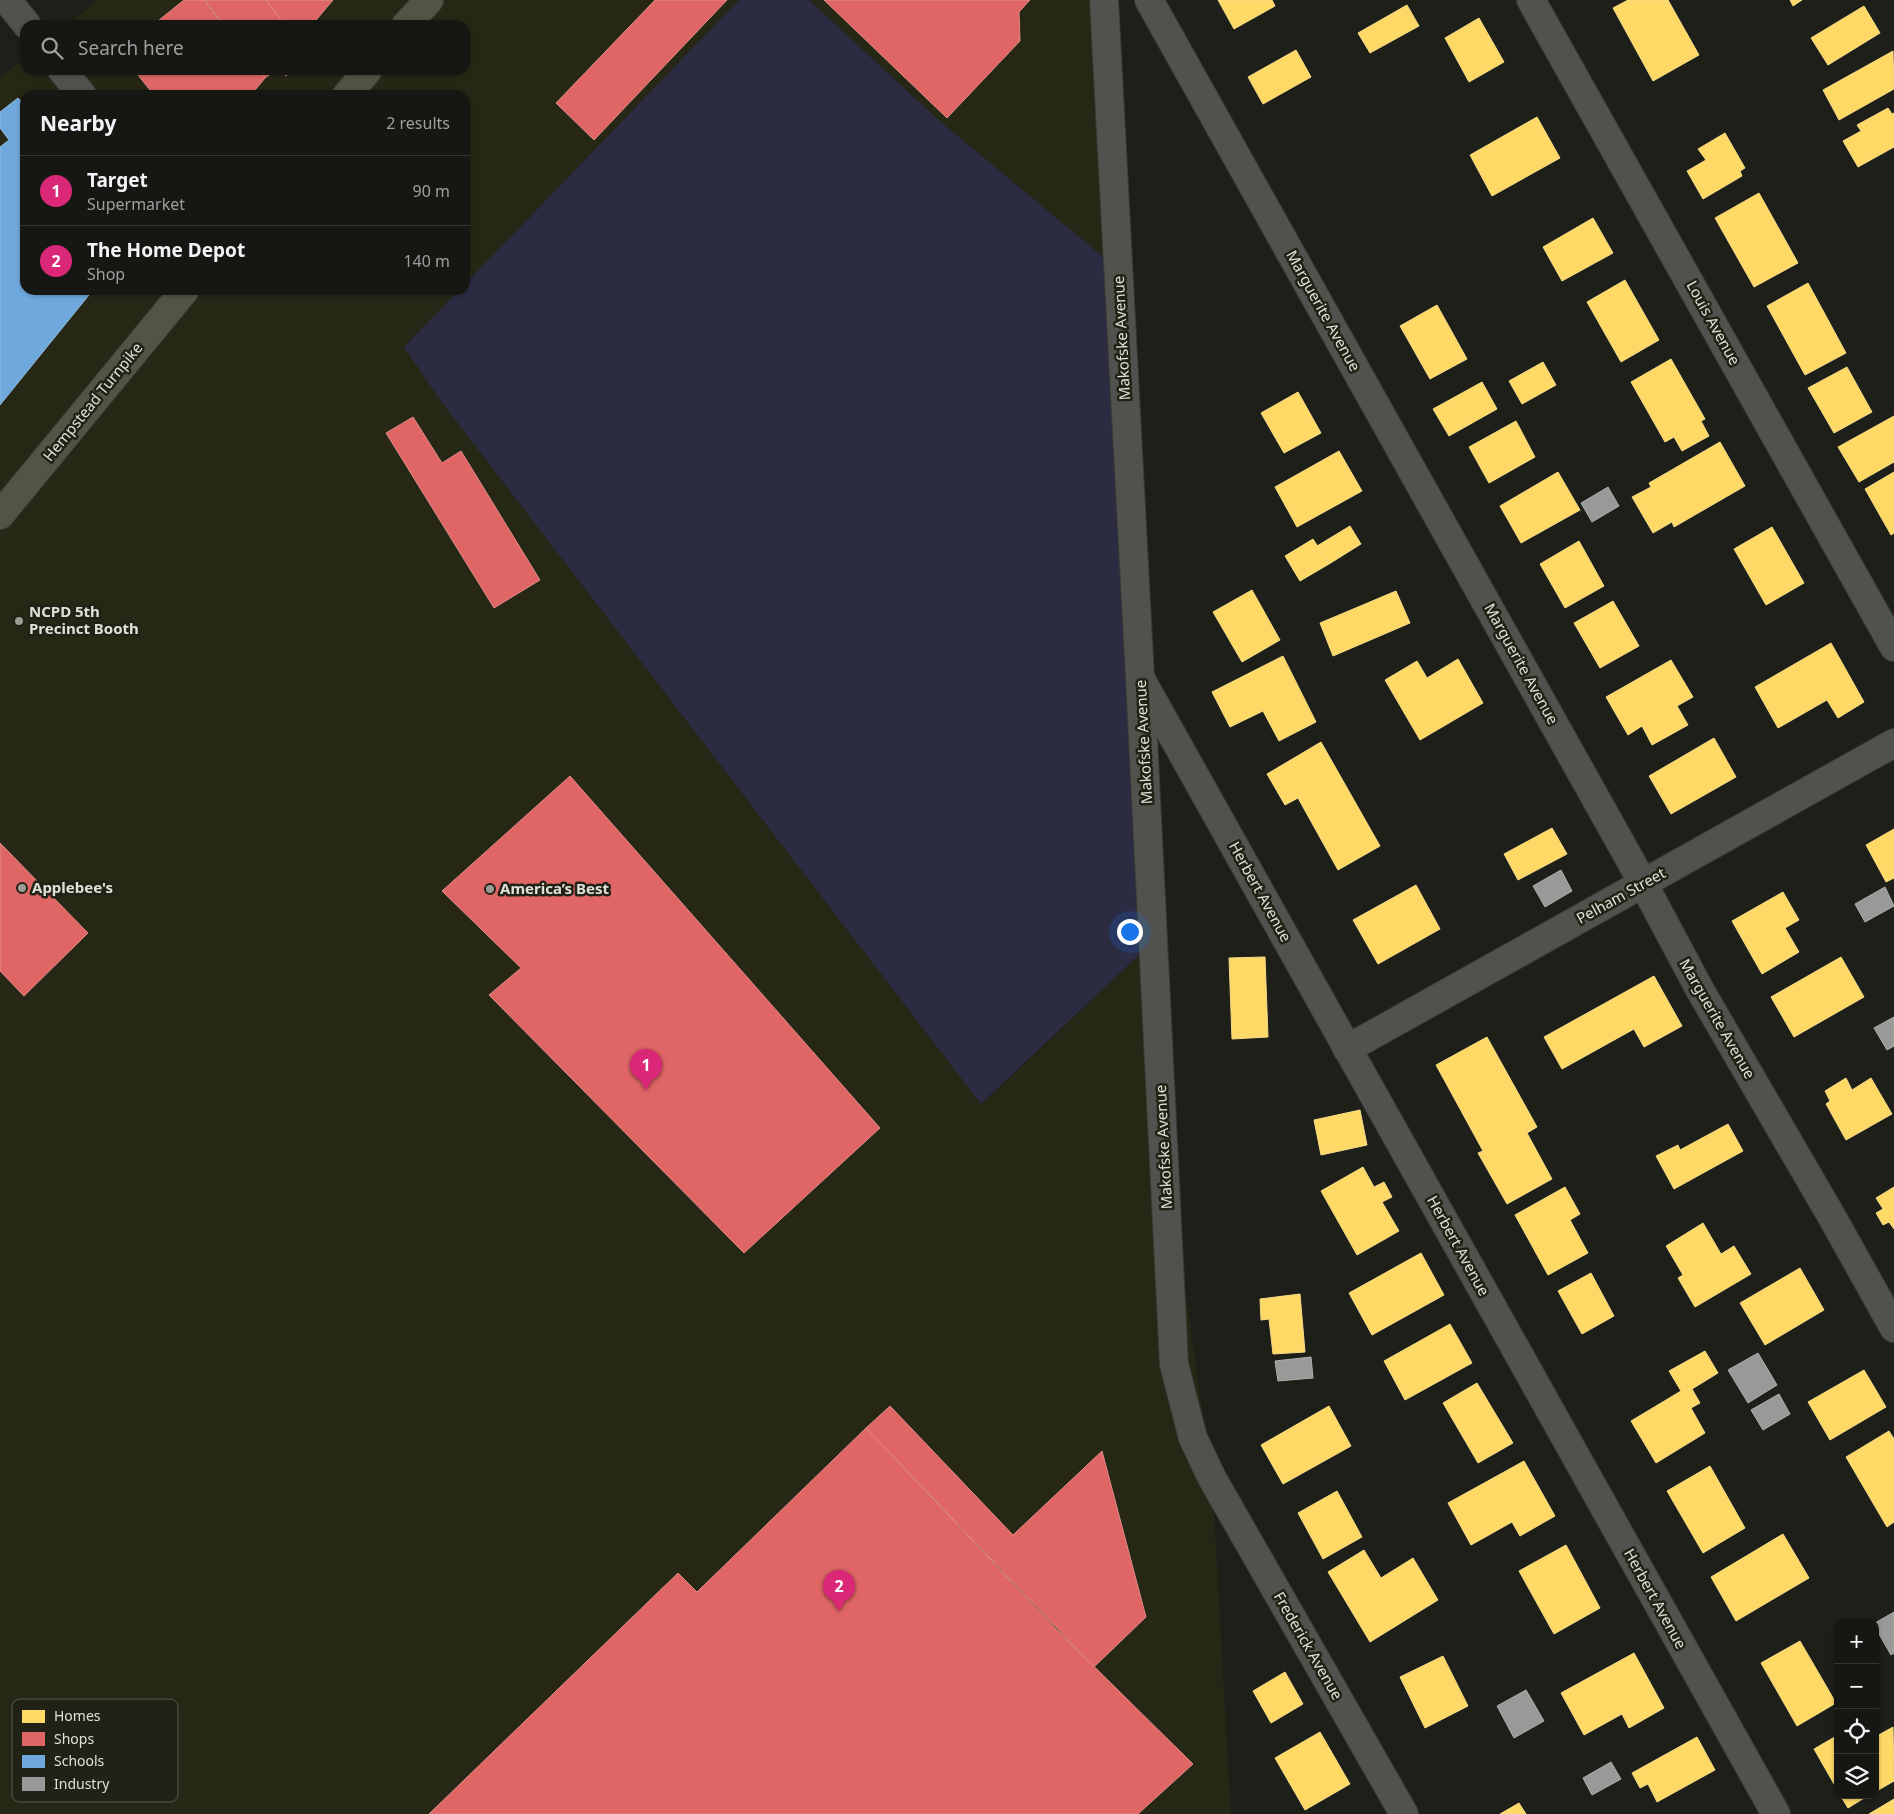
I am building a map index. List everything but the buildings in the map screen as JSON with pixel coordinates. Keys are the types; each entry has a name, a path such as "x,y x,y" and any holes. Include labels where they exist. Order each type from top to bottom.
{"main road":[{"path":"410,20 428,0"},
{"path":"351,90 364,75"},
{"name":"Hempstead Turnpike","path":"0,514 181,295"}],"street":[{"path":"7,0 23,20"},
{"name":"Makofske Avenue","path":"1104,0 1174,1364 1193,1438 1212,1478"},
{"name":"Marguerite Avenue","path":"1149,0 1644,883 1700,990 1894,1328"},
{"name":"Louis Avenue","path":"1531,0 1894,647"},
{"path":"66,75 78,90"},
{"name":"Herbert Avenue","path":"1140,678 1776,1814"},
{"name":"Pelham Street","path":"1347,1049 1894,743"},
{"name":"Frederick Avenue","path":"1212,1478 1404,1814"}],"shaded area":[{"path":"98,0 739,0 470,279 470,90 20,90 20,295 454,295 404,347 982,1104 1153,942 1164,1144 1212,1478 1231,1814 0,1814 0,78 20,62 20,75 470,75 470,20 73,20"},
{"path":"739,0 809,0 942,123 1118,269 1153,942 981,1104 440,400 404,347 454,295 470,295 470,279"},
{"path":"809,0 1104,0 1118,269 942,123"}],"place":[{"name":"NCPD 5th Precinct Booth","path":"19,621"},
{"name":"Applebee's","path":"22,888"},
{"name":"America’s Best","path":"490,889"},
{"name":"Target","path":"646,1090"},
{"name":"The Home Depot","path":"839,1611"}]}
